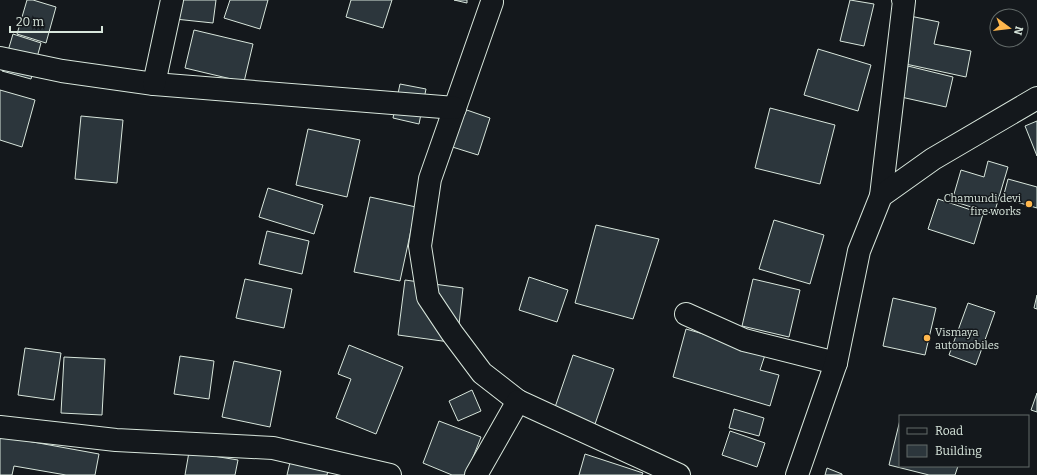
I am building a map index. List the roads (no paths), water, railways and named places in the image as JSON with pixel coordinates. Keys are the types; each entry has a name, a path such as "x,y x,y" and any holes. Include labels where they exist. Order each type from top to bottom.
{"street":[{"path":"154,84 172,0"},
{"path":"797,475 836,363 859,251 881,196 903,0"},
{"path":"492,2 430,180 420,246 428,297 452,333 482,373 518,400 679,475"},
{"path":"0,58 62,71 154,84 455,108"},
{"path":"881,196 933,160 1037,98"},
{"path":"686,314 744,340 836,363"},
{"path":"476,475 518,400"},
{"path":"0,427 116,440 273,448 390,475"}],"place":[{"name":"Chamundi devi fire works","path":"1029,204"},
{"name":"Vismaya automobiles","path":"927,338"}]}
